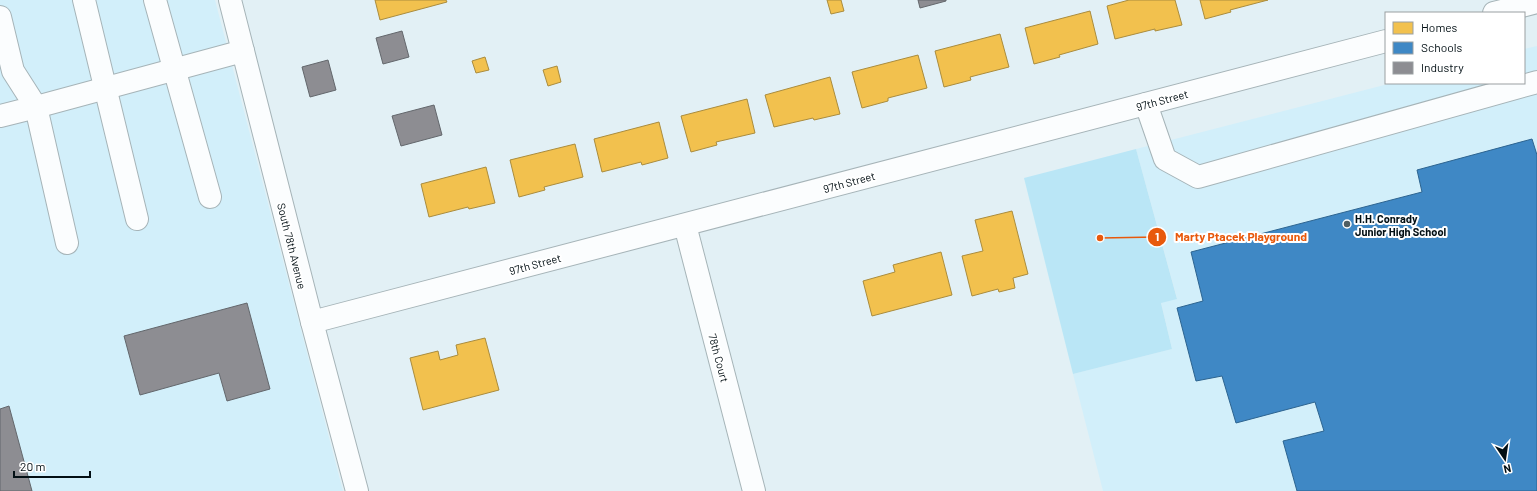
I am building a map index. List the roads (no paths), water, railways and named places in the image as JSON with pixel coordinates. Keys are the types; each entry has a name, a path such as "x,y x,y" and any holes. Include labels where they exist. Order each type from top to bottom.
{"street":[{"path":"84,0 137,219"},
{"path":"155,0 210,197"},
{"name":"South 78th Avenue","path":"230,0 312,322 357,491"},
{"path":"1498,12 1537,2"},
{"path":"0,17 13,71 36,106 67,243"},
{"name":"97th Street","path":"312,322 1385,41"},
{"path":"0,116 243,51"},
{"path":"1146,104 1165,159 1198,177 1537,82"},
{"name":"78th Court","path":"685,225 754,491"}],"place":[{"name":"H.H. Conrady Junior High School","path":"1347,224"},
{"name":"Marty Ptacek Playground","path":"1100,238"}]}
